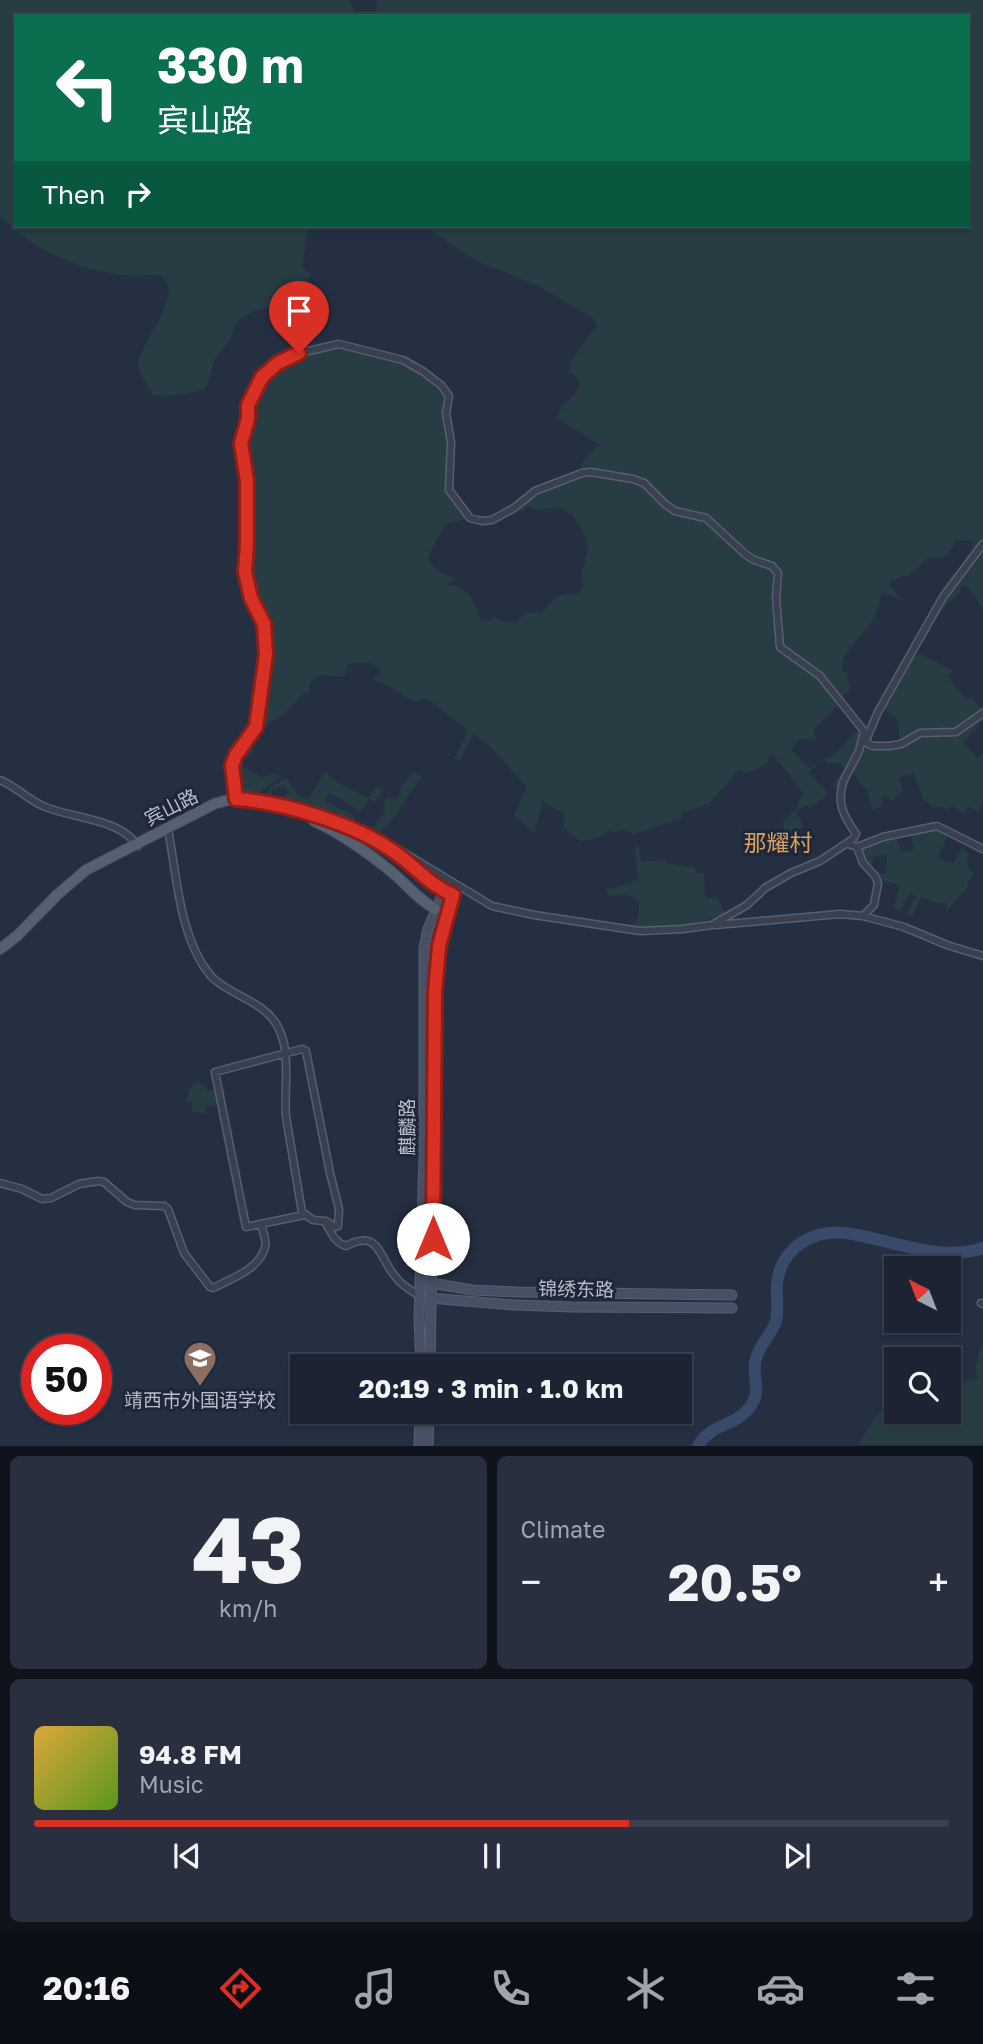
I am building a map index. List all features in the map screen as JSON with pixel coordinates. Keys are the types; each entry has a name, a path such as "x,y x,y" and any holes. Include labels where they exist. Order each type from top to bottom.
{"main road":[{"name":"宾山路","path":"168,830 214,804 236,799 267,802 354,829 384,845 449,893"},
{"name":"宾山路","path":"0,951 26,932 74,883 98,866 168,830 229,804 256,803 320,824 355,845 435,909"},
{"name":"麒麟路","path":"430,1354 432,1298 426,1282 424,948 435,909 449,893"},
{"name":"麒麟路","path":"421,1354 420,1296 433,1266 435,992 439,946 449,893"},
{"name":"锦绣东路","path":"426,1282 472,1290 518,1293 732,1294"},
{"name":"锦绣东路","path":"420,1296 550,1306 732,1308"},
{"path":"419,1446 420,1424"},
{"path":"428,1446 429,1424"}],"street":[{"path":"236,799 232,765 256,727 266,654 264,624 251,598 244,566 247,543 247,481 241,443 248,419 248,405 262,377 291,355 339,344 403,360 444,388 449,401 446,413 451,442 449,490 470,518 492,520 514,508 535,491 591,472 634,479 644,484 675,511 706,518 752,559 772,566 778,573 776,598 780,647 820,676 864,731 859,751 843,782 840,795 841,812 856,834 848,844 765,888 747,905 712,925"},
{"path":"843,782 878,712 943,597 983,544"},
{"path":"864,742 873,746 889,746 901,744 920,733 956,732 983,713"},
{"path":"0,780 19,789 43,806 116,829 137,845"},
{"path":"848,844 857,847 883,837 937,826 983,849"},
{"path":"168,830 186,932 212,976 264,1010 275,1020 282,1035 286,1054 286,1117 304,1215"},
{"path":"384,845 394,846 413,856 480,900 505,909 632,930 672,930 840,914 863,916 904,927 983,956"},
{"path":"857,847 863,863 878,883 874,905 863,916"},
{"path":"304,1049 309,1058 330,1173 340,1209 338,1226 335,1227 304,1215 248,1228 245,1226 215,1073 286,1054 304,1049"},
{"path":"0,1183 22,1189 42,1199 51,1198 79,1184 98,1181 104,1182 127,1202 135,1205 164,1206 168,1209 189,1261 209,1287 213,1288 243,1273 261,1256 266,1244 261,1225"},
{"path":"324,1221 339,1244 346,1246 361,1239 374,1244 400,1283 420,1296"}],"green space":[{"path":"0,0 349,0 357,14 14,14 14,228 308,228 302,268 311,275 290,304 260,310 240,319 215,359 205,387 181,394 153,395 142,376 137,362 169,292 162,276 108,273 74,263 41,248 12,227 0,215"},
{"path":"377,0 983,0 983,539 950,581 937,603 944,587 968,555 973,540 956,541 943,558 929,557 908,576 890,582 889,585 903,601 882,592 872,621 849,649 842,663 842,670 848,674 851,687 841,699 782,646 779,573 746,552 708,517 695,512 676,510 645,483 581,473 584,459 599,444 557,418 561,408 581,385 578,378 569,372 569,364 597,325 593,318 537,285 477,261 427,228 970,228 970,14 376,14"},
{"path":"337,345 397,361 421,372 445,392 448,493 465,518 444,526 428,557 435,568 456,578 447,585 466,591 481,620 489,621 495,617 515,623 527,613 542,613 561,596 577,594 583,589 582,573 588,546 573,516 559,507 534,510 529,506 524,511 512,511 535,493 590,473 643,484 663,505 705,519 743,554 771,567 777,574 778,647 786,655 810,668 840,702 814,730 815,740 799,739 791,749 809,768 821,761 808,773 829,794 809,808 807,805 796,811 804,827 788,835 782,825 805,795 773,754 754,771 733,772 734,776 708,804 683,812 680,820 634,835 624,830 614,833 609,830 598,838 581,842 564,828 565,813 543,801 534,833 514,815 527,787 490,746 473,734 460,761 454,758 468,731 428,699 418,702 372,679 381,673 381,668 365,663 348,665 344,676 324,675 315,678 310,682 309,692 300,696 289,710 271,722 251,743 253,752 240,762 242,766 261,777 273,774 282,776 254,796 240,796 234,766 251,738 262,703 269,674 271,640 246,571 249,552 256,536 250,519 244,442 254,400 265,379 290,357"},
{"path":"983,548 983,610 965,584 932,623 950,590"},
{"path":"920,654 953,671 947,676 967,700 971,697 980,707 983,705 983,711 962,729 920,732 900,741 897,719 884,708 912,658"},
{"path":"983,715 983,721 963,742 977,758 983,753 983,802 979,811 968,807 964,813 951,806 948,810 931,807 928,801 924,802 914,773 898,778 903,790 891,802 889,796 881,797 883,806 872,810 868,790 852,772 864,746 889,748 916,736 955,734"},
{"path":"861,729 859,745 839,787 835,788 833,785 844,768 839,763 829,763 824,759 835,754"},
{"path":"325,772 335,781 369,798 360,812 329,793 324,801 354,816 352,824 281,801 289,791 283,785 271,791 272,796 277,796 276,803 262,798 274,785 286,778 299,796 308,800"},
{"path":"414,772 422,777 379,835 357,827 358,821 362,827 367,825 373,828 386,809 383,803 388,796 395,800 402,792 399,789"},
{"path":"377,786 383,790 375,802 369,798"},
{"path":"935,828 948,833 938,859 953,864 962,847 970,854 965,862 969,865 967,869 974,873 967,884 968,887 946,911 947,904 921,897 912,917 907,914 916,897 910,893 900,911 894,909 899,885 881,880 876,874 886,873 887,854 873,857 871,870 862,852 868,845 896,836 902,853 914,849 910,833"},
{"path":"635,847 639,847 641,862 666,860 666,863 695,868 696,874 704,873 705,896 717,897 726,913 673,927 645,928 625,925 632,924 638,917 637,902 630,896 609,895 606,890 638,880"},
{"path":"199,1079 200,1085 205,1085 207,1091 217,1089 219,1104 205,1107 206,1113 192,1112 192,1103 186,1102 189,1090"},
{"path":"983,1347 983,1445 858,1445 876,1416 884,1409 884,1424 961,1424 961,1382 977,1380 976,1366 980,1348"}],"waterway":[{"path":"698,1446 710,1432 742,1415 754,1400 755,1363 758,1352 776,1321 780,1270 786,1258 803,1242 814,1236 839,1233 934,1252 967,1252 983,1248"}],"place":[{"name":"靖西市外国语学校","path":"200,1388"}],"district":[{"name":"那耀村","path":"778,843"}],"route":[{"path":"299,353 278,363 262,377 248,405 248,419 241,443 247,481 247,543 244,566 251,598 264,624 266,654 256,727 232,765 236,799 279,805 354,829 401,856 433,885 453,895 439,946 435,992 433,1239"}]}
